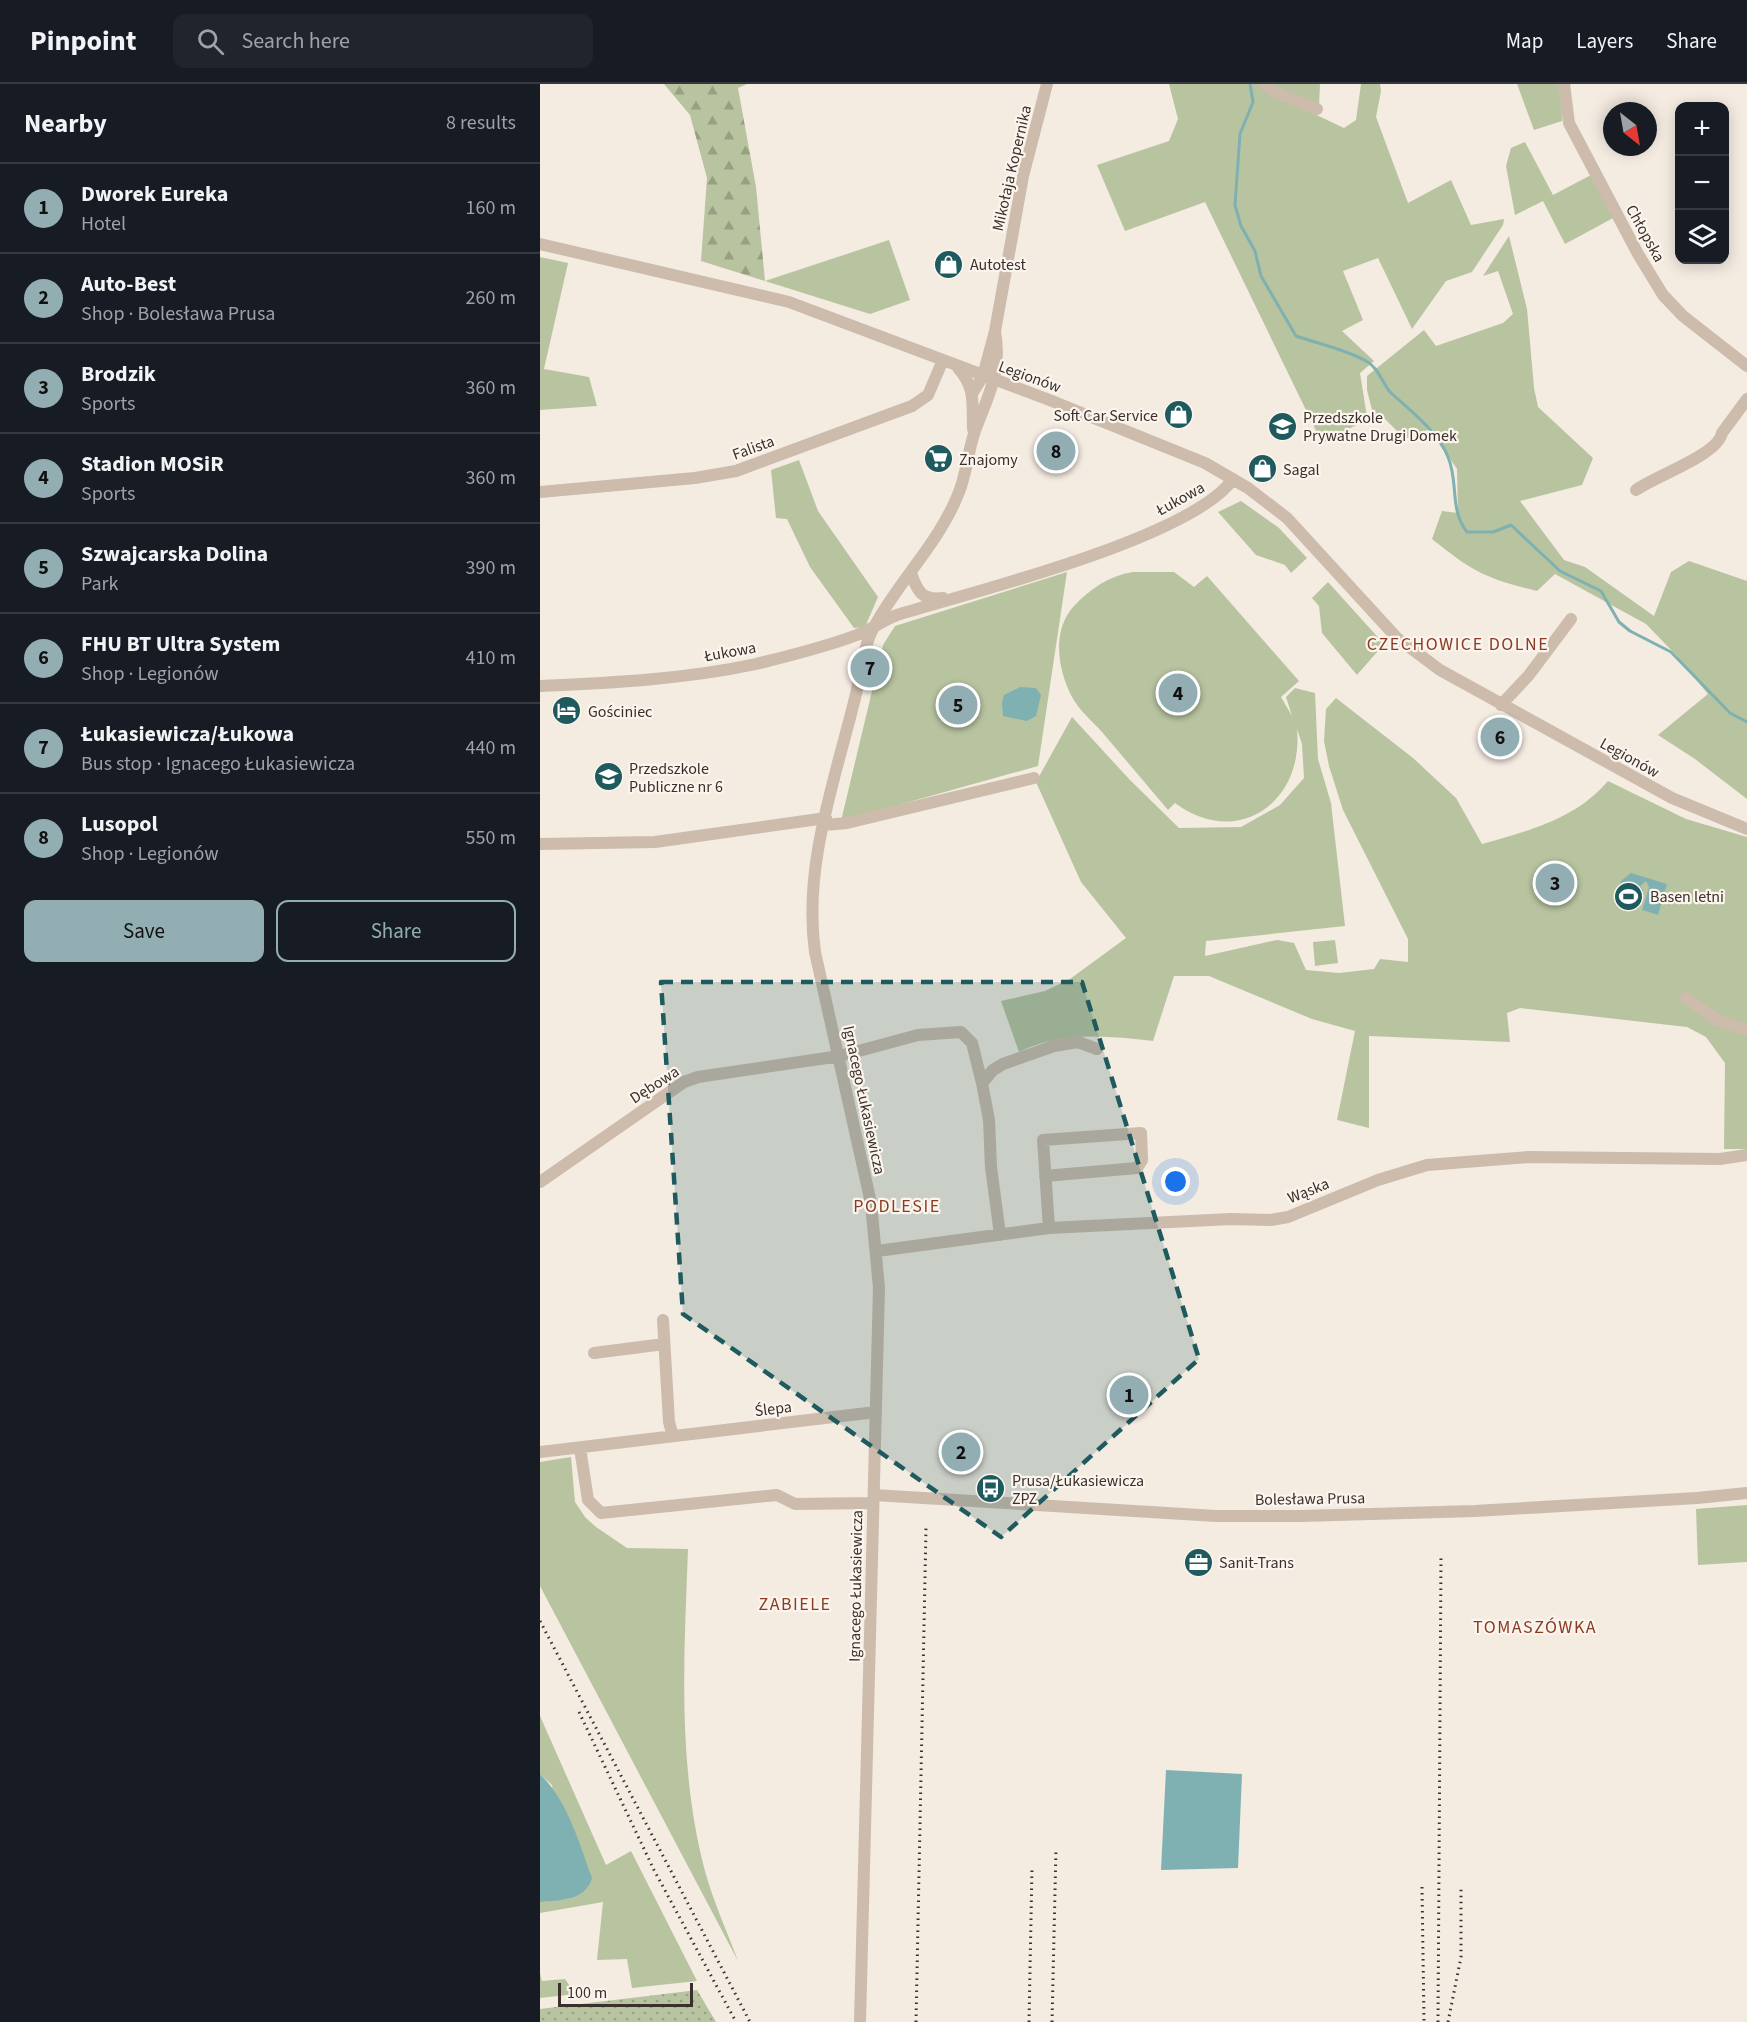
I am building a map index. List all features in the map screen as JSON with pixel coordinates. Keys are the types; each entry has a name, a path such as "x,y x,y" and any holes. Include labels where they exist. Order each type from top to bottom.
{"street":[{"name":"Mikołaja Kopernika","path":"983,376 995,331 1023,176 1047,84"},
{"path":"1264,84 1275,92 1317,109"},
{"name":"Chłopska","path":"1564,84 1569,123 1638,254 1663,295 1683,316 1747,366"},
{"name":"Legionów","path":"540,244 789,302 1188,456 1233,479 1287,518 1397,638 1440,670 1672,798 1747,829"},
{"name":"Mikołaja Kopernika","path":"995,331 999,356 995,381"},
{"name":"Falista","path":"540,492 674,480 736,471 912,406 928,395 943,360"},
{"path":"956,366 969,379 973,392"},
{"path":"973,392 983,376"},
{"name":"Ignacego Łukasiewicza","path":"860,2022 878,1251 871,1203 815,952 810,918 814,871 872,629 942,527 958,496 973,437 995,381"},
{"name":"Ignacego Łukasiewicza","path":"973,392 973,437"},
{"path":"1635,490 1710,450 1747,399"},
{"name":"Łukowa","path":"540,686 694,674 756,664 872,629 888,618 966,596 1105,549 1172,523 1214,499 1233,479"},
{"path":"911,573 917,592"},
{"name":"Łukowa","path":"898,591 908,589 934,599 966,596"},
{"path":"898,591 901,599 918,610"},
{"path":"1501,705 1529,675 1571,619"},
{"path":"540,844 655,842 825,821 847,823 1034,778"},
{"path":"1686,998 1717,1020 1747,1030"},
{"name":"Dębowa","path":"540,1182 684,1082 709,1075 840,1056 908,1036 961,1032 972,1043 982,1083 989,1120 991,1167 1000,1235"},
{"path":"982,1083 993,1070 1003,1064 1054,1046 1078,1042 1097,1049"},
{"path":"1045,1176 1137,1168 1142,1160 1141,1133 1043,1140 1045,1176 1049,1228"},
{"name":"Wąska","path":"878,1251 1049,1228 1231,1219 1271,1220 1288,1217 1378,1180 1427,1165 1528,1157 1720,1159 1747,1155"},
{"path":"663,1320 669,1422 673,1437"},
{"path":"594,1353 664,1344"},
{"name":"Ślepa","path":"540,1452 876,1412"},
{"name":"Bolesława Prusa","path":"580,1448 588,1500 601,1513 777,1496 795,1504 814,1505 873,1499 1206,1515 1301,1516 1475,1511 1747,1493"}],"highlighted area":[{"path":"661,982 1082,982 1199,1359 1001,1537 683,1314"}],"green space":[{"path":"664,84 747,84 738,88 756,187 765,281 701,261 707,178 690,115"},
{"path":"1169,84 1258,84 1266,91 1344,128 1356,120 1361,84 1380,84 1381,91 1376,117 1408,203 1451,180 1471,225 1504,219 1503,225 1472,272 1446,281 1412,329 1378,258 1343,271 1363,320 1342,331 1374,361 1360,373 1367,417 1362,422 1322,443 1205,202 1125,231 1097,165 1169,141 1178,119"},
{"path":"1271,84 1320,84 1319,106"},
{"path":"1517,84 1561,84 1562,121 1534,130"},
{"path":"1525,142 1553,195 1591,175 1615,217 1565,244 1543,201 1515,215 1506,166 1511,148"},
{"path":"1509,236 1527,309 1534,388 1538,407 1593,458 1582,485 1520,501 1564,560 1585,567 1654,616 1671,572 1689,561 1747,581 1747,799 1695,759 1658,735 1708,694 1676,655 1646,624 1555,574 1537,591 1492,578 1446,550 1432,539 1442,511 1458,513 1457,469 1430,429 1405,439 1382,416 1374,418 1367,390 1367,376 1424,330 1436,346 1503,323 1513,314 1498,271 1483,276"},
{"path":"889,240 910,300 870,314 765,281"},
{"path":"540,257 568,263 544,369 589,377 597,406 540,410"},
{"path":"799,460 818,511 878,597 865,627 854,628 810,567 787,519 776,518 771,470"},
{"path":"1241,501 1279,528 1307,558 1291,573 1285,565 1256,555 1218,512"},
{"path":"1067,572 1038,766 841,821 883,645 895,626"},
{"path":"1133,572 1174,572 1194,587 1207,576 1299,681 1281,697 1292,716 1286,697 1295,688 1315,693 1318,759 1331,803 1345,926 1206,941 1205,956 1277,940 1294,943 1306,970 1339,973 1374,969 1380,959 1408,962 1408,939 1343,810 1329,766 1324,741 1326,709 1336,698 1413,758 1456,798 1482,844 1534,828 1566,814 1595,794 1608,781 1686,819 1747,837 1747,1149 1724,1149 1725,1063 1706,1037 1687,1027 1520,1008 1507,1013 1510,1042 1369,1036 1369,1128 1337,1120 1355,1031 1312,1019 1209,976 1174,976 1153,1041 1102,1037 1068,1038 1035,1045 1019,1052 1001,1001 1045,991 1070,979 1126,938 1081,882 1036,782 1072,717 1130,780 1179,828 1241,827 1280,805 1304,778 1302,744 1297,729 1296,755 1290,778 1278,797 1262,811 1243,819 1221,821 1198,816 1175,803 1168,810 1082,711 1072,697 1060,663 1062,627 1074,606 1094,588 1116,576"},
{"path":"1328,582 1384,644 1357,675 1322,633 1319,606 1312,598"},
{"path":"1335,940 1338,963 1315,966 1313,942"},
{"path":"571,1457 575,1502 585,1517 596,1527 627,1548 688,1549 684,1711 690,1791 705,1871 738,1961 540,1586 540,1462"},
{"path":"1747,1505 1747,1562 1698,1565 1696,1509"},
{"path":"540,1716 606,1865 631,1851 697,1981 632,1988 627,1959 597,1960 603,1902 540,1913 540,1902 570,1898 552,1785 540,1774"},
{"path":"540,1973 542,1981 565,1979 575,1994 540,1998"},
{"path":"697,1990 716,2022 540,2022 540,2009"}],"water":[{"path":"1020,687 1036,688 1041,695 1036,716 1027,721 1003,716 1004,695"},
{"name":"Basen letni","path":"1631,873 1667,884 1658,915 1642,910 1649,887 1646,881 1640,886 1643,890 1638,909 1615,902 1621,881"},
{"path":"1166,1770 1242,1774 1238,1868 1161,1870"},
{"path":"540,1774 550,1785 565,1810 592,1878 584,1891 563,1900 540,1902"}],"waterway":[{"path":"1250,84 1253,102 1240,134 1235,205 1241,226 1255,251 1261,276 1296,336 1349,353 1370,364 1391,393 1438,439 1448,457 1458,514 1467,532 1493,532 1511,525 1560,571 1601,591 1619,622 1630,631 1671,652 1730,713 1747,722"}],"railway":[{"path":"916,2022 926,1528"},
{"path":"1438,2022 1441,1557"},
{"path":"540,1621 750,2022"},
{"path":"579,1712 654,1870 736,2022"},
{"path":"1052,2022 1056,1848"},
{"path":"1029,2022 1032,1867"},
{"path":"1448,2022 1461,1957 1461,1886"},
{"path":"1422,1887 1424,2022"}],"place":[{"name":"Autotest","path":"949,264"},
{"name":"Soft Car Service","path":"1179,415"},
{"name":"Przedszkole Prywatne Drugi Domek","path":"1282,426"},
{"name":"Lusopol","path":"1056,451"},
{"name":"Znajomy","path":"938,459"},
{"name":"Sagal","path":"1262,469"},
{"name":"Łukasiewicza/Łukowa","path":"870,668"},
{"name":"Stadion MOSiR","path":"1178,693"},
{"name":"Szwajcarska Dolina","path":"958,705"},
{"name":"Gościniec","path":"567,711"},
{"name":"FHU BT Ultra System","path":"1500,737"},
{"name":"Przedszkole Publiczne nr 6","path":"608,777"},
{"name":"Brodzik","path":"1555,883"},
{"name":"Basen letni","path":"1629,896"},
{"name":"Dworek Eureka","path":"1129,1395"},
{"name":"Auto-Best","path":"961,1452"},
{"name":"Prusa/Łukasiewicza ZPZ","path":"991,1489"},
{"name":"Sanit-Trans","path":"1198,1562"}],"district":[{"name":"CZECHOWICE DOLNE","path":"1458,644"},
{"name":"PODLESIE","path":"897,1206"},
{"name":"ZABIELE","path":"795,1604"},
{"name":"TOMASZÓWKA","path":"1535,1627"}]}
